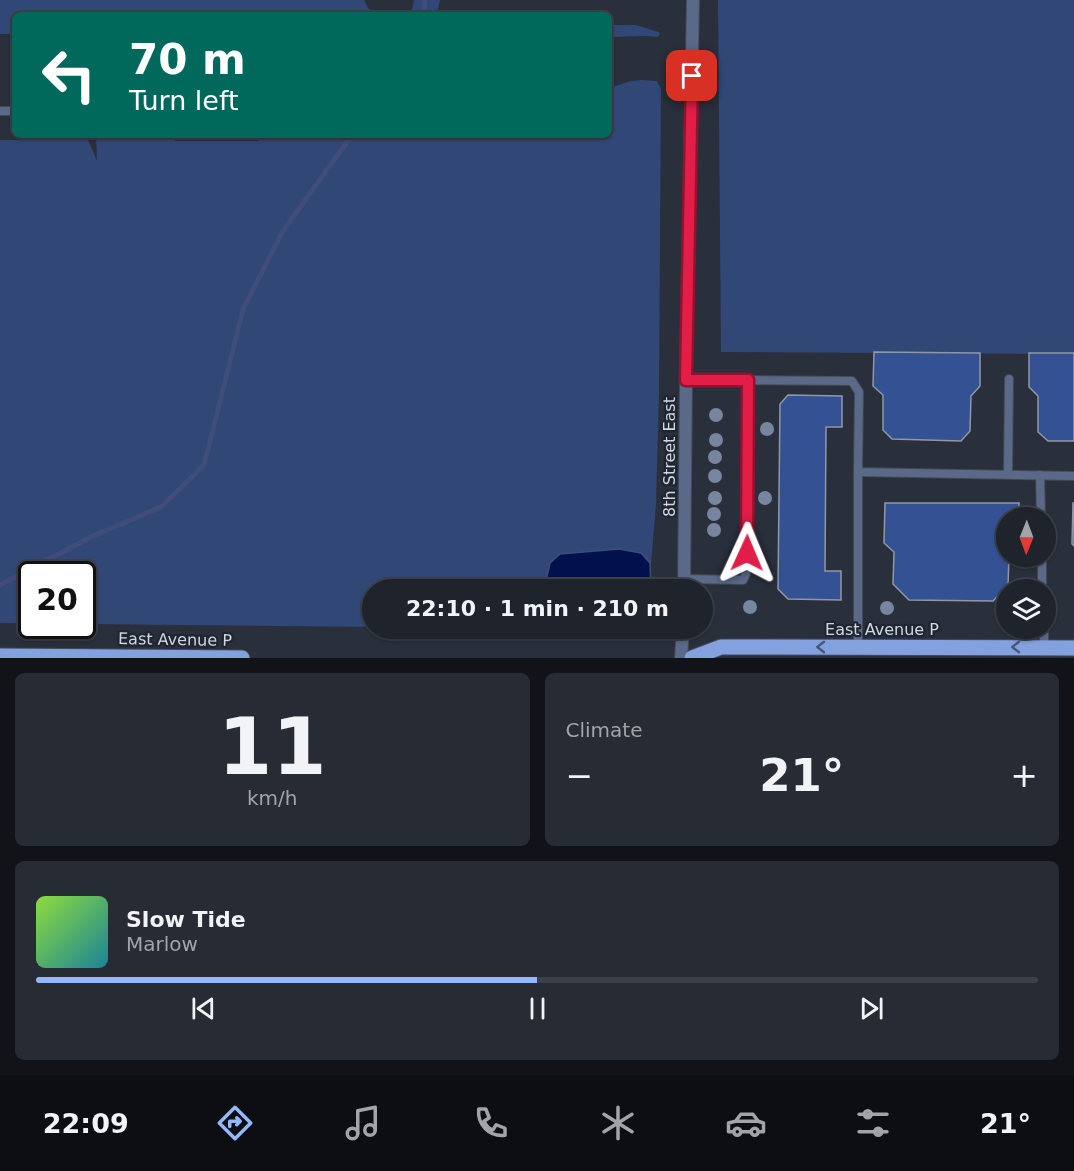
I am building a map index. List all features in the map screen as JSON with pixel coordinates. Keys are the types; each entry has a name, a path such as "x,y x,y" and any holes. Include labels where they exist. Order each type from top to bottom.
{"main road":[{"name":"East Avenue P","path":"692,658 721,647 1074,648"},
{"name":"East Avenue P","path":"0,656 242,658"}],"street":[{"name":"8th Street East","path":"684,579 693,0"},
{"path":"681,658 682,639"}],"lane":[{"path":"1008,474 1009,379"},
{"path":"686,380 852,381 859,392 858,647"},
{"path":"713,582 742,580 746,574 748,380"},
{"path":"858,472 1074,476"},
{"path":"1040,475 1041,507"},
{"path":"1044,639 1044,647"}],"shaded area":[{"path":"0,0 364,0 368,8 374,12 12,12 12,34 0,34"},
{"path":"414,0 440,0 437,12 411,12"},
{"path":"718,0 1074,0 1074,354 721,352"},
{"path":"612,25 636,25 659,32 660,35 612,37"},
{"path":"642,80 657,81 661,89 659,393 656,504 651,564 619,569 625,577 651,574 651,579 362,579 362,627 96,624 96,561 18,561 18,623 0,623 0,140 87,138 97,161 96,138 258,141 258,138 612,138 612,87"},
{"path":"619,549 641,553 650,563 651,579 547,579 550,563 560,554"}],"building":[{"path":"874,352 980,353 980,386 971,396 970,431 961,441 892,439 883,430 883,395 873,386"},
{"path":"1029,353 1074,353 1074,441 1048,441 1038,432 1038,396 1029,387"},
{"path":"788,395 842,396 842,427 826,427 825,571 841,571 841,600 788,599 778,589 780,404"},
{"path":"885,503 1019,503 1019,507 996,507 996,567 1009,567 1008,579 996,579 996,598 993,601 909,600 893,584 894,552 884,543"},
{"path":"1074,503 1074,546 1072,544"}],"waterway":[{"path":"424,12 425,0"},
{"path":"0,585 93,536 161,507 204,465 243,309 283,231 350,138"}],"route":[{"path":"692,76 686,380 748,380 747,553"}]}
